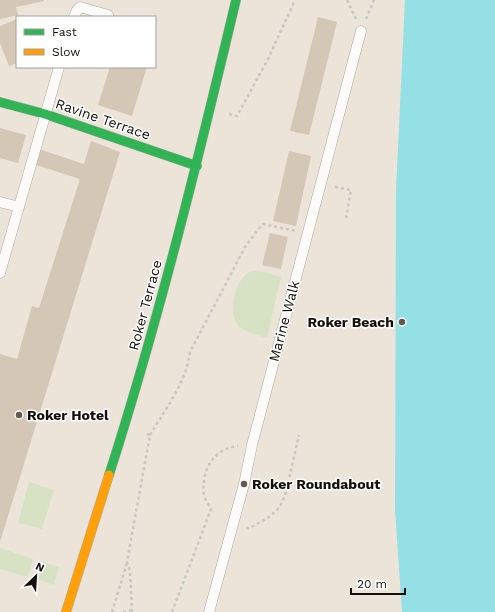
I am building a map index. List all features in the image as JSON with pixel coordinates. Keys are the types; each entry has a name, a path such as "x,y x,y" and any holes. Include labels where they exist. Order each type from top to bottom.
{"main road":[{"name":"Roker Terrace","path":"66,612 136,392 196,166 236,0"},
{"name":"Ravine Terrace","path":"0,102 45,114 196,166"}],"lane":[{"path":"74,16 80,6 108,15"},
{"name":"Marine Walk","path":"209,612 244,484 252,445 361,31"},
{"path":"0,273 4,240 19,207 59,68"},
{"path":"0,202 19,207"}],"path":[{"path":"237,116 268,59 295,0"},
{"path":"347,0 361,31"},
{"path":"361,31 374,0"},
{"path":"346,218 351,190"},
{"path":"112,612 127,562 150,434 184,379 190,352 246,247 263,224 308,233"},
{"path":"143,432 150,434"},
{"path":"231,531 250,528 269,517 279,508 287,490 299,435"},
{"path":"172,612 211,509 204,496 204,480 207,468 215,456 229,447 252,445"},
{"path":"123,612 132,611 130,571 127,562"}],"green space":[{"path":"260,271 281,277 267,338 253,334 240,327 236,322 233,306 234,298 240,282 250,272"},
{"path":"29,482 54,490 42,529 18,523"},
{"path":"0,548 33,559 28,577 0,569"},
{"path":"41,561 59,567 54,585 36,579"}],"water":[{"path":"405,0 495,0 495,612 402,612 395,509 396,190"}],"building":[{"path":"0,0 44,1 16,7 18,15 0,19"},
{"path":"318,17 337,22 309,135 290,131"},
{"path":"16,19 16,63 9,66 0,43 0,26"},
{"path":"110,68 147,68 132,116 98,105"},
{"path":"0,128 26,135 18,163 0,158"},
{"path":"91,141 120,152 0,542 0,354 17,359 32,306 39,308 80,179 33,164 39,149 84,164"},
{"path":"289,151 311,156 296,226 273,221"},
{"path":"270,233 288,237 281,269 262,265"}],"traffic: fast":[{"path":"109,475 145,357 161,298 236,0"},
{"path":"0,102 45,114 197,166"}],"traffic: slow":[{"path":"66,612 109,475"}],"place":[{"name":"Roker Beach","path":"402,322"},
{"name":"Roker Hotel","path":"19,415"},
{"name":"Roker Roundabout","path":"244,484"}]}
